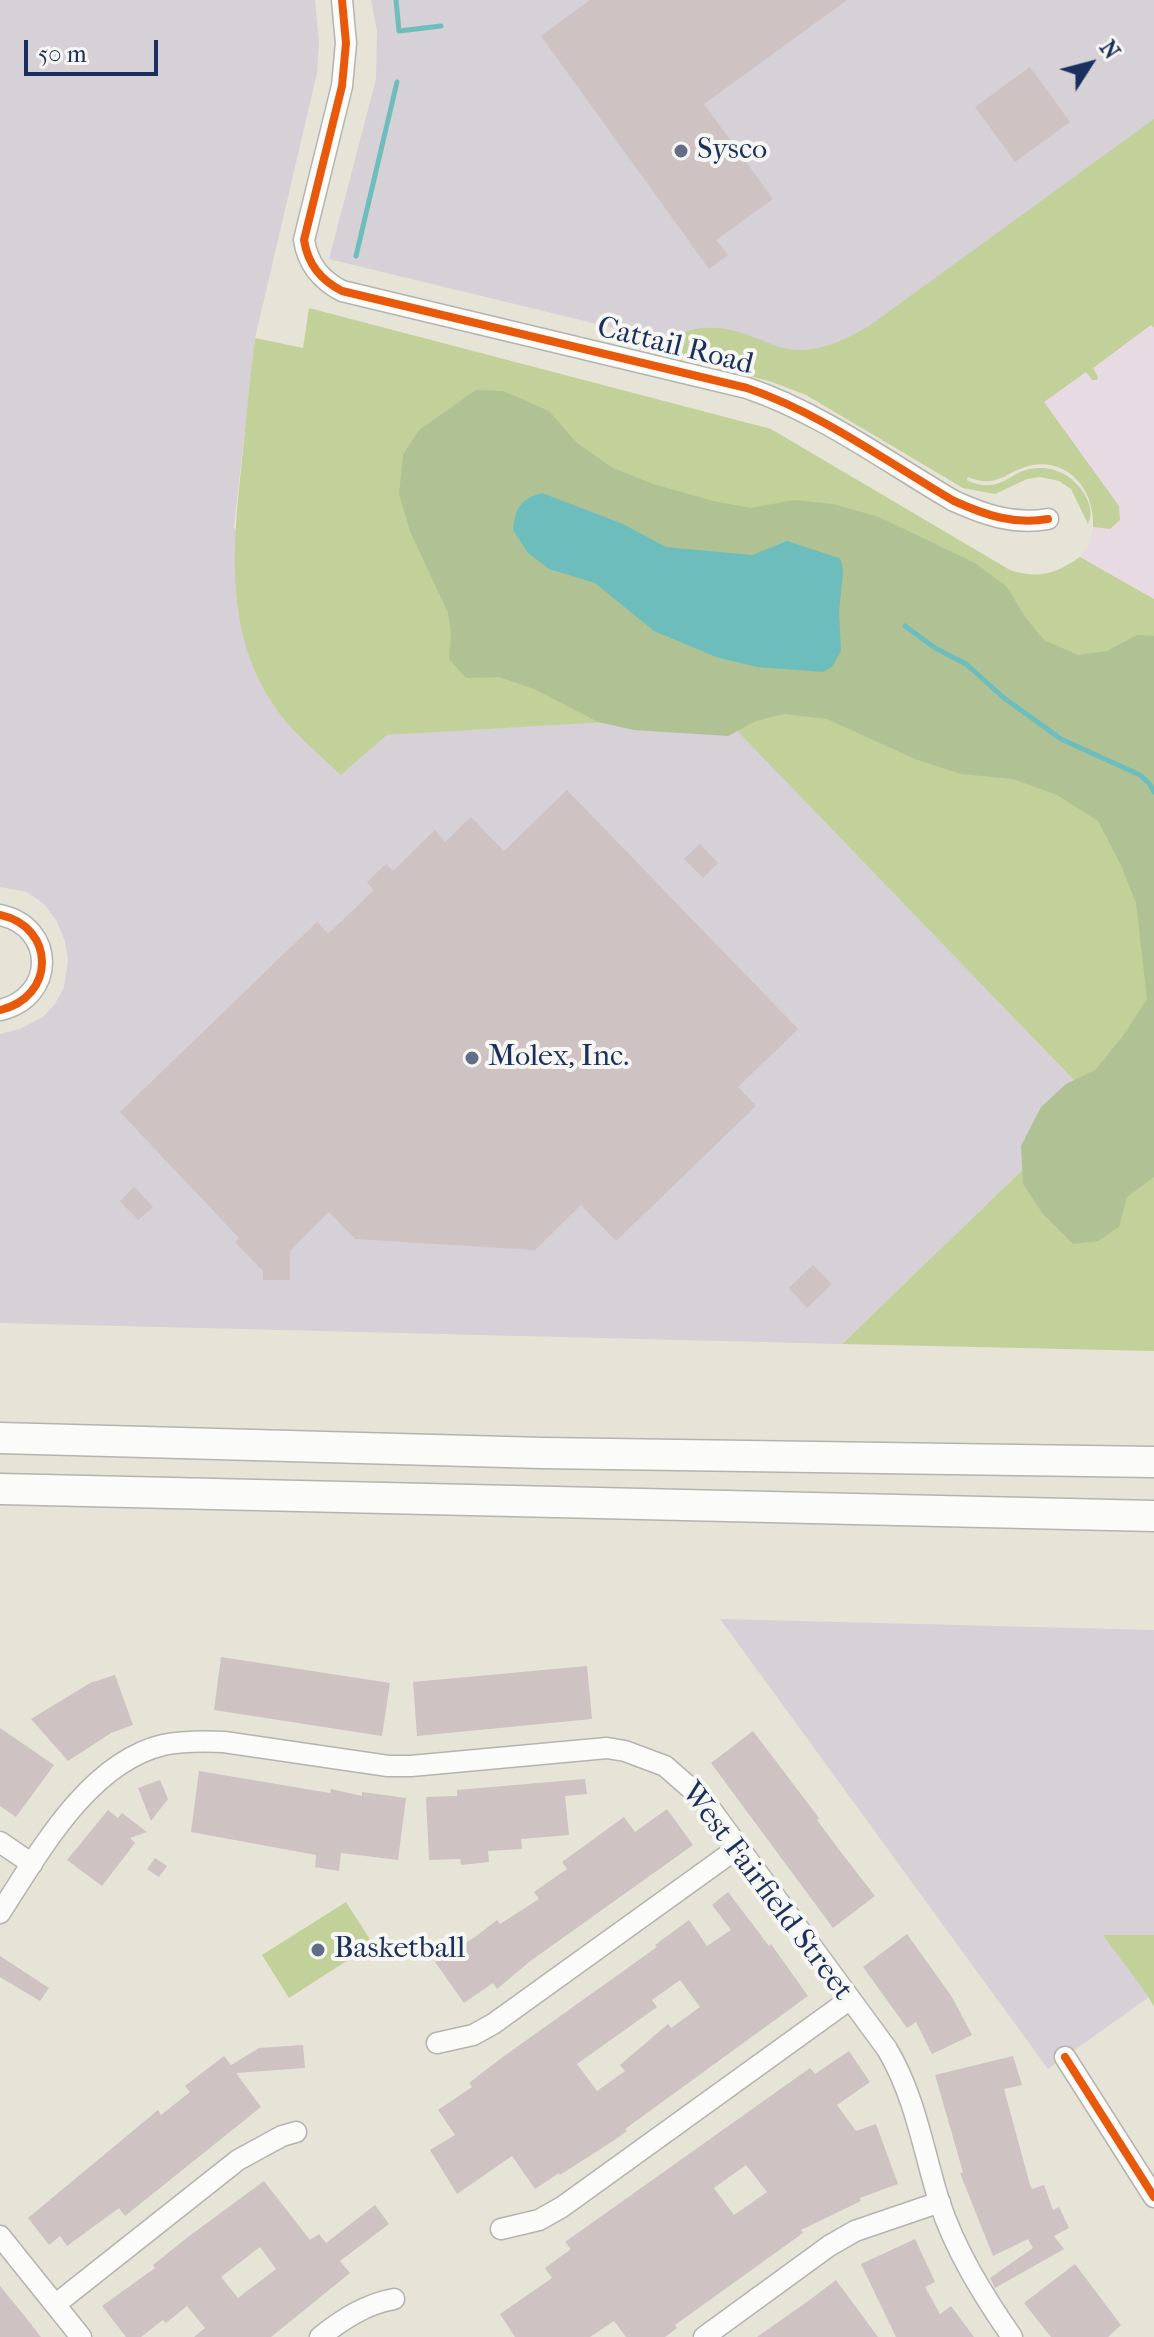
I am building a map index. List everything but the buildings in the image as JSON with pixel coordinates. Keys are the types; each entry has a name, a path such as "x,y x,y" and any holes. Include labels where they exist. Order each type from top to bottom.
{"highway":[{"path":"0,1438 542,1453 1154,1462"},
{"path":"0,1489 1154,1516"}],"street":[{"name":"Cattail Road","path":"342,0 346,43 342,86 305,231 306,251 317,274 342,291 747,388 805,413 976,511 1006,520 1028,522 1048,519"},
{"path":"0,915 13,918 27,927 37,940 42,956 36,987 26,999 0,1010"},
{"name":"West Fairfield Street","path":"0,1913 32,1864 81,1799 101,1778 138,1754 160,1746 199,1741 224,1742 388,1766 587,1748 625,1751 665,1766 704,1800 887,2049 901,2073 940,2202 967,2266 1012,2337"},
{"path":"0,1842 32,1864"},
{"path":"437,2043 473,2035 493,2024 739,1847"},
{"path":"501,2229 539,2220 562,2207 849,2000"},
{"path":"1065,2057 1154,2197"},
{"path":"56,2304 238,2160 282,2136 296,2132"},
{"path":"704,2337 829,2246 855,2231 940,2202"},
{"path":"0,2236 81,2337"},
{"path":"320,2337 358,2311 394,2299"}],"shaded area":[{"path":"0,0 315,0 319,42 317,73 255,338 234,527 341,775 387,735 722,714 1094,1101 842,1344 0,1323 0,1034 20,1029 43,1017 55,1004 64,987 68,960 65,941 56,920 44,904 27,892 0,887"},
{"path":"371,0 1154,0 1154,296 754,362 329,259 376,79 377,31"},
{"path":"1154,296 1154,599 1080,557 1089,544 1095,520 1095,509 1087,490 1013,399"},
{"path":"720,1619 1154,1630 1154,1935 1104,1935 1149,1997 1048,2069"}],"green space":[{"path":"1154,119 1154,328 1151,325 1093,368 1097,380 1092,380 1086,372 1044,402 1119,506 1120,520 1110,529 1093,527 1093,514 1085,491 1078,481 1059,467 1033,465 995,480 968,477 967,480 991,485 1029,469 1057,471 1072,480 1085,495 1090,510 1088,524 1071,489 1059,481 1040,477 1027,479 995,494 963,488 806,395 772,382 661,352 661,346 672,338 705,328 729,330 779,347 799,350 820,348 850,336 869,326"},
{"path":"309,308 771,429 1010,570 1029,574 1046,573 1080,557 1154,599 1154,1351 842,1344 1094,1101 722,715 387,735 341,775 280,714 257,676 239,616 236,523 255,338 303,348"},
{"path":"476,390 503,391 549,411 577,443 613,468 653,484 751,508 794,500 833,504 879,517 975,563 1007,587 1025,617 1044,640 1078,655 1107,651 1137,635 1154,636 1154,1177 1127,1197 1119,1227 1098,1241 1073,1244 1043,1214 1023,1184 1021,1146 1041,1107 1066,1084 1095,1070 1123,1036 1147,999 1136,903 1098,821 1057,795 1013,779 961,774 915,759 827,719 784,714 756,721 728,736 634,730 598,722 534,689 499,677 466,678 449,659 451,633 448,613 410,531 399,494 403,455 419,430"},
{"name":"Basketball","path":"346,1902 373,1944 289,1998 262,1955"},
{"path":"1103,1935 1154,1935 1154,2007 1148,1996"}],"water":[{"path":"542,493 623,524 666,547 752,555 787,541 839,558 843,572 839,612 841,651 832,667 823,672 757,667 716,657 654,631 595,583 549,569 528,553 513,530 520,506 528,498"}],"waterway":[{"path":"396,0 399,31"},
{"path":"399,31 441,26"},
{"path":"356,256 397,82"},
{"path":"905,626 935,648 966,664 1004,698 1061,739 1140,775 1154,792"}],"cycle path":[{"path":"342,0 346,43 342,86 304,240 312,264 328,282 342,291 747,388 827,424 954,501 1011,520 1048,519"},
{"path":"0,915 18,922 32,933 42,962 32,991 18,1003 0,1010"},
{"path":"1065,2057 1154,2197"}],"place":[{"name":"Sysco","path":"681,151"},
{"name":"Molex, Inc.","path":"472,1058"},
{"name":"Basketball","path":"318,1950"}]}
